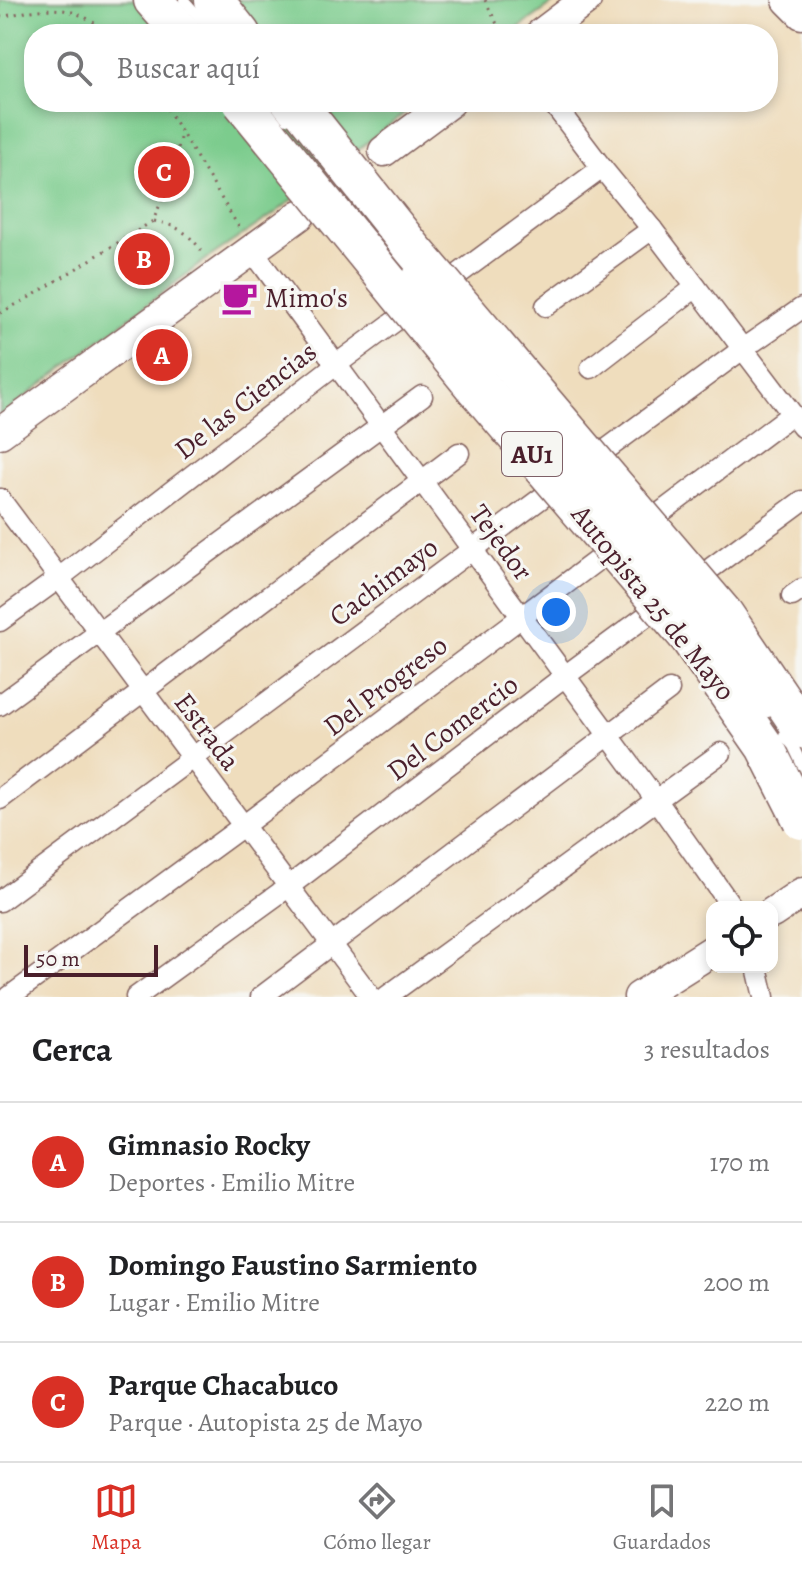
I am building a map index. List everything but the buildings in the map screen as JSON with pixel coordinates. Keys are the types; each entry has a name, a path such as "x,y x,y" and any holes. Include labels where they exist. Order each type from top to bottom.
{"highway":[{"path":"153,0 174,24"},
{"path":"214,0 233,24"},
{"name":"Autopista 25 de Mayo","path":"250,112 476,389 689,638 765,747 802,820"},
{"name":"Autopista 25 de Mayo","path":"297,118 413,249 724,614 802,729"}],"street":[{"path":"554,24 586,0"},
{"path":"788,0 802,14"},
{"path":"384,151 437,112"},
{"path":"560,112 797,420"},
{"name":"De las Ciencias","path":"0,621 337,364 602,168"},
{"path":"0,433 300,215"},
{"path":"546,306 652,229"},
{"name":"Tejedor","path":"252,250 728,901"},
{"path":"591,368 696,287"},
{"name":"Cachimayo","path":"0,901 472,549 802,308"},
{"path":"0,705 422,396"},
{"name":"Del Progreso","path":"9,997 522,618 797,420"},
{"path":"0,799 459,453"},
{"name":"Estrada","path":"0,499 371,997"},
{"name":"Del Comercio","path":"136,997 288,887 802,501"},
{"path":"261,997 669,690"},
{"path":"386,997 721,753"},
{"path":"778,909 802,893"},
{"path":"639,997 706,955"},
{"path":"758,973 764,997"}],"lane":[{"path":"184,0 205,24"},
{"path":"405,268 493,379 706,626 793,746 802,765"}],"path":[{"path":"51,0 53,8"},
{"path":"485,0 497,24"},
{"path":"0,17 53,8 81,14 97,24"},
{"path":"169,112 252,250"},
{"path":"0,313 153,221 168,183 181,133"},
{"path":"153,221 180,228 192,238 219,274"}],"green space":[{"path":"0,0 558,0 524,24 24,24 24,112 406,112 274,214 208,258 0,416"}],"place":[{"name":"Parque Chacabuco","path":"164,172"},
{"name":"Domingo Faustino Sarmiento","path":"144,259"},
{"name":"Mimo's","path":"239,297"},
{"name":"Gimnasio Rocky","path":"162,355"}]}
